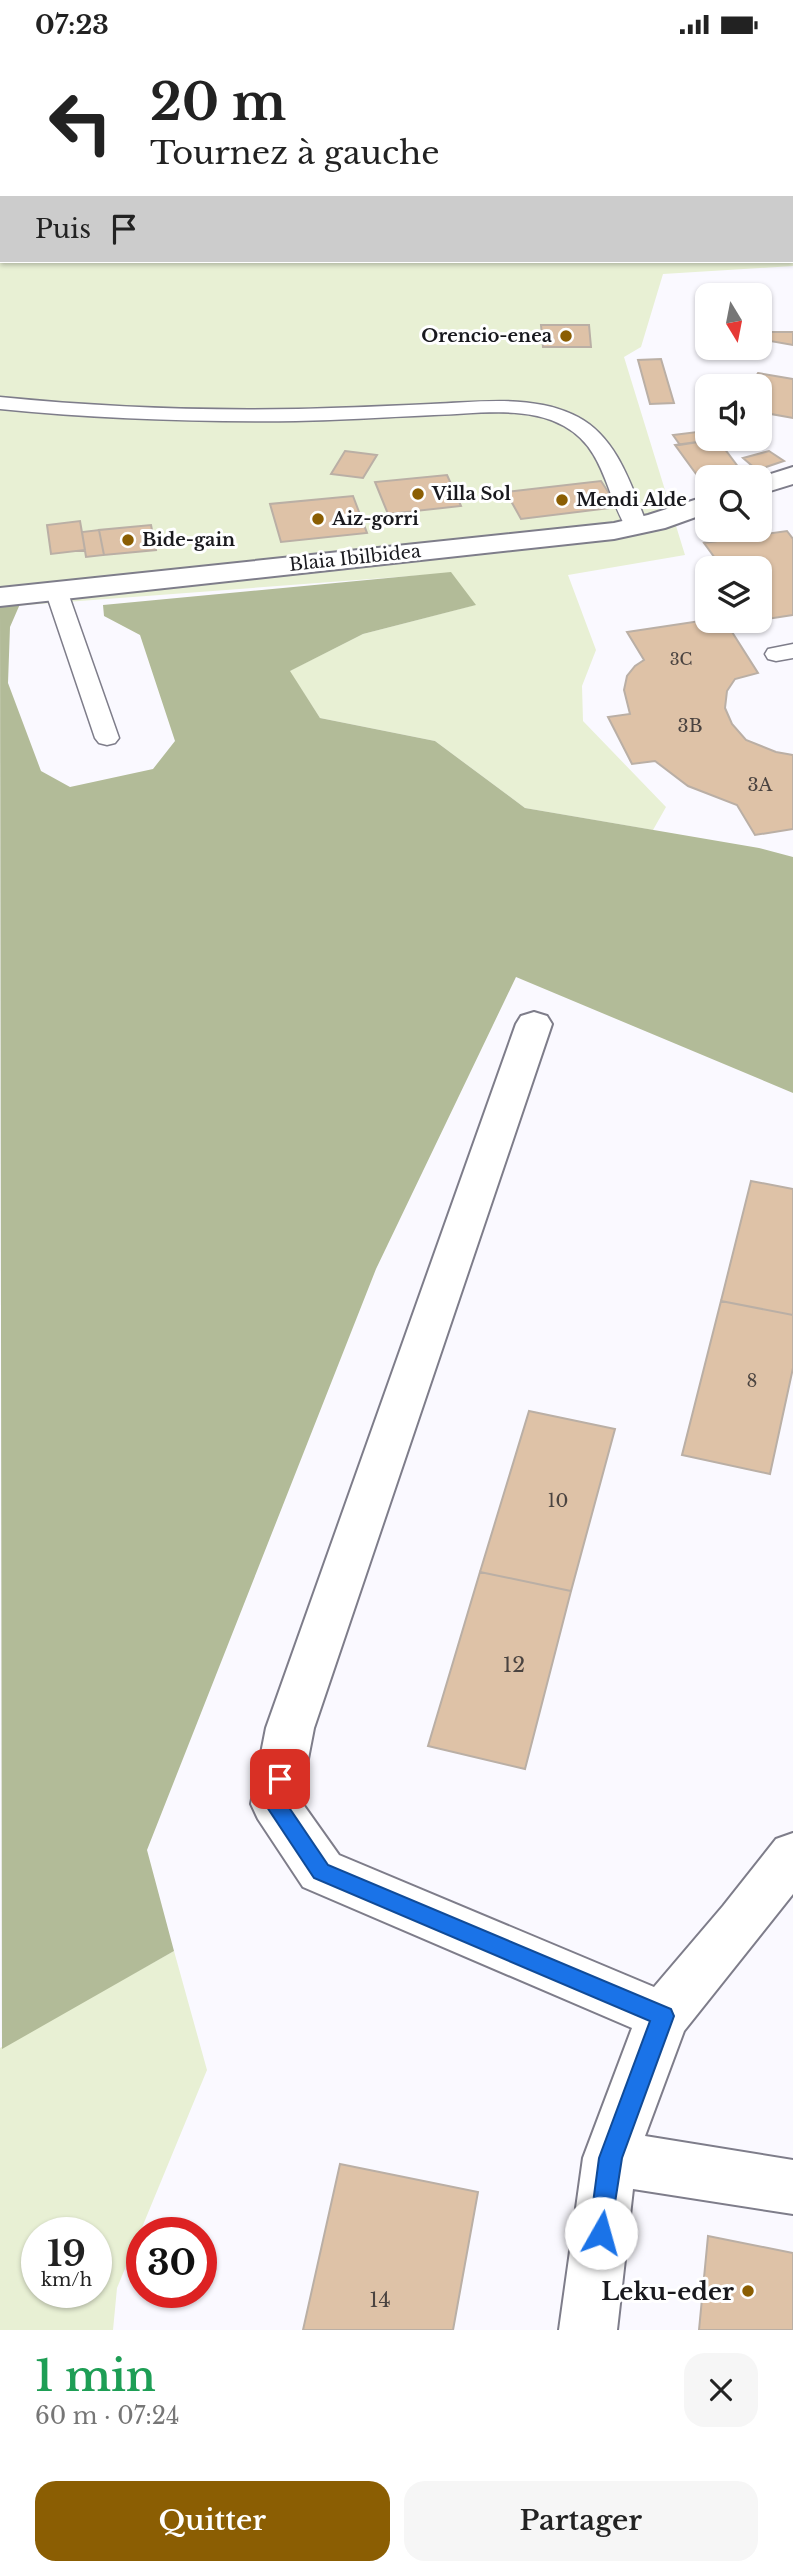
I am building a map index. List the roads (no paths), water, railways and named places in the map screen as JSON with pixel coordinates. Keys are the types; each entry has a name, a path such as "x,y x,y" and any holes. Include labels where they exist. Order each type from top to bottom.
{"street":[{"path":"772,483 793,475"},
{"name":"Blaia Ibilbidea","path":"0,597 637,527 695,508"},
{"path":"534,1024 290,1728 275,1804 321,1871 663,2016"},
{"path":"588,2330 611,2158 663,2016 741,1923 793,1854"},
{"path":"611,2158 793,2187"}],"lane":[{"path":"0,403 154,415 299,415 504,407 538,411 569,420 592,436 610,464 637,527"},
{"path":"55,590 107,738"}],"place":[{"name":"Orencio-enea","path":"566,336"},
{"name":"Villa Sol","path":"418,494"},
{"name":"Mendi Alde","path":"562,500"},
{"name":"Aiz-gorri","path":"318,519"},
{"name":"Bide-gain","path":"128,540"},
{"name":"Leku-eder","path":"748,2291"}]}
